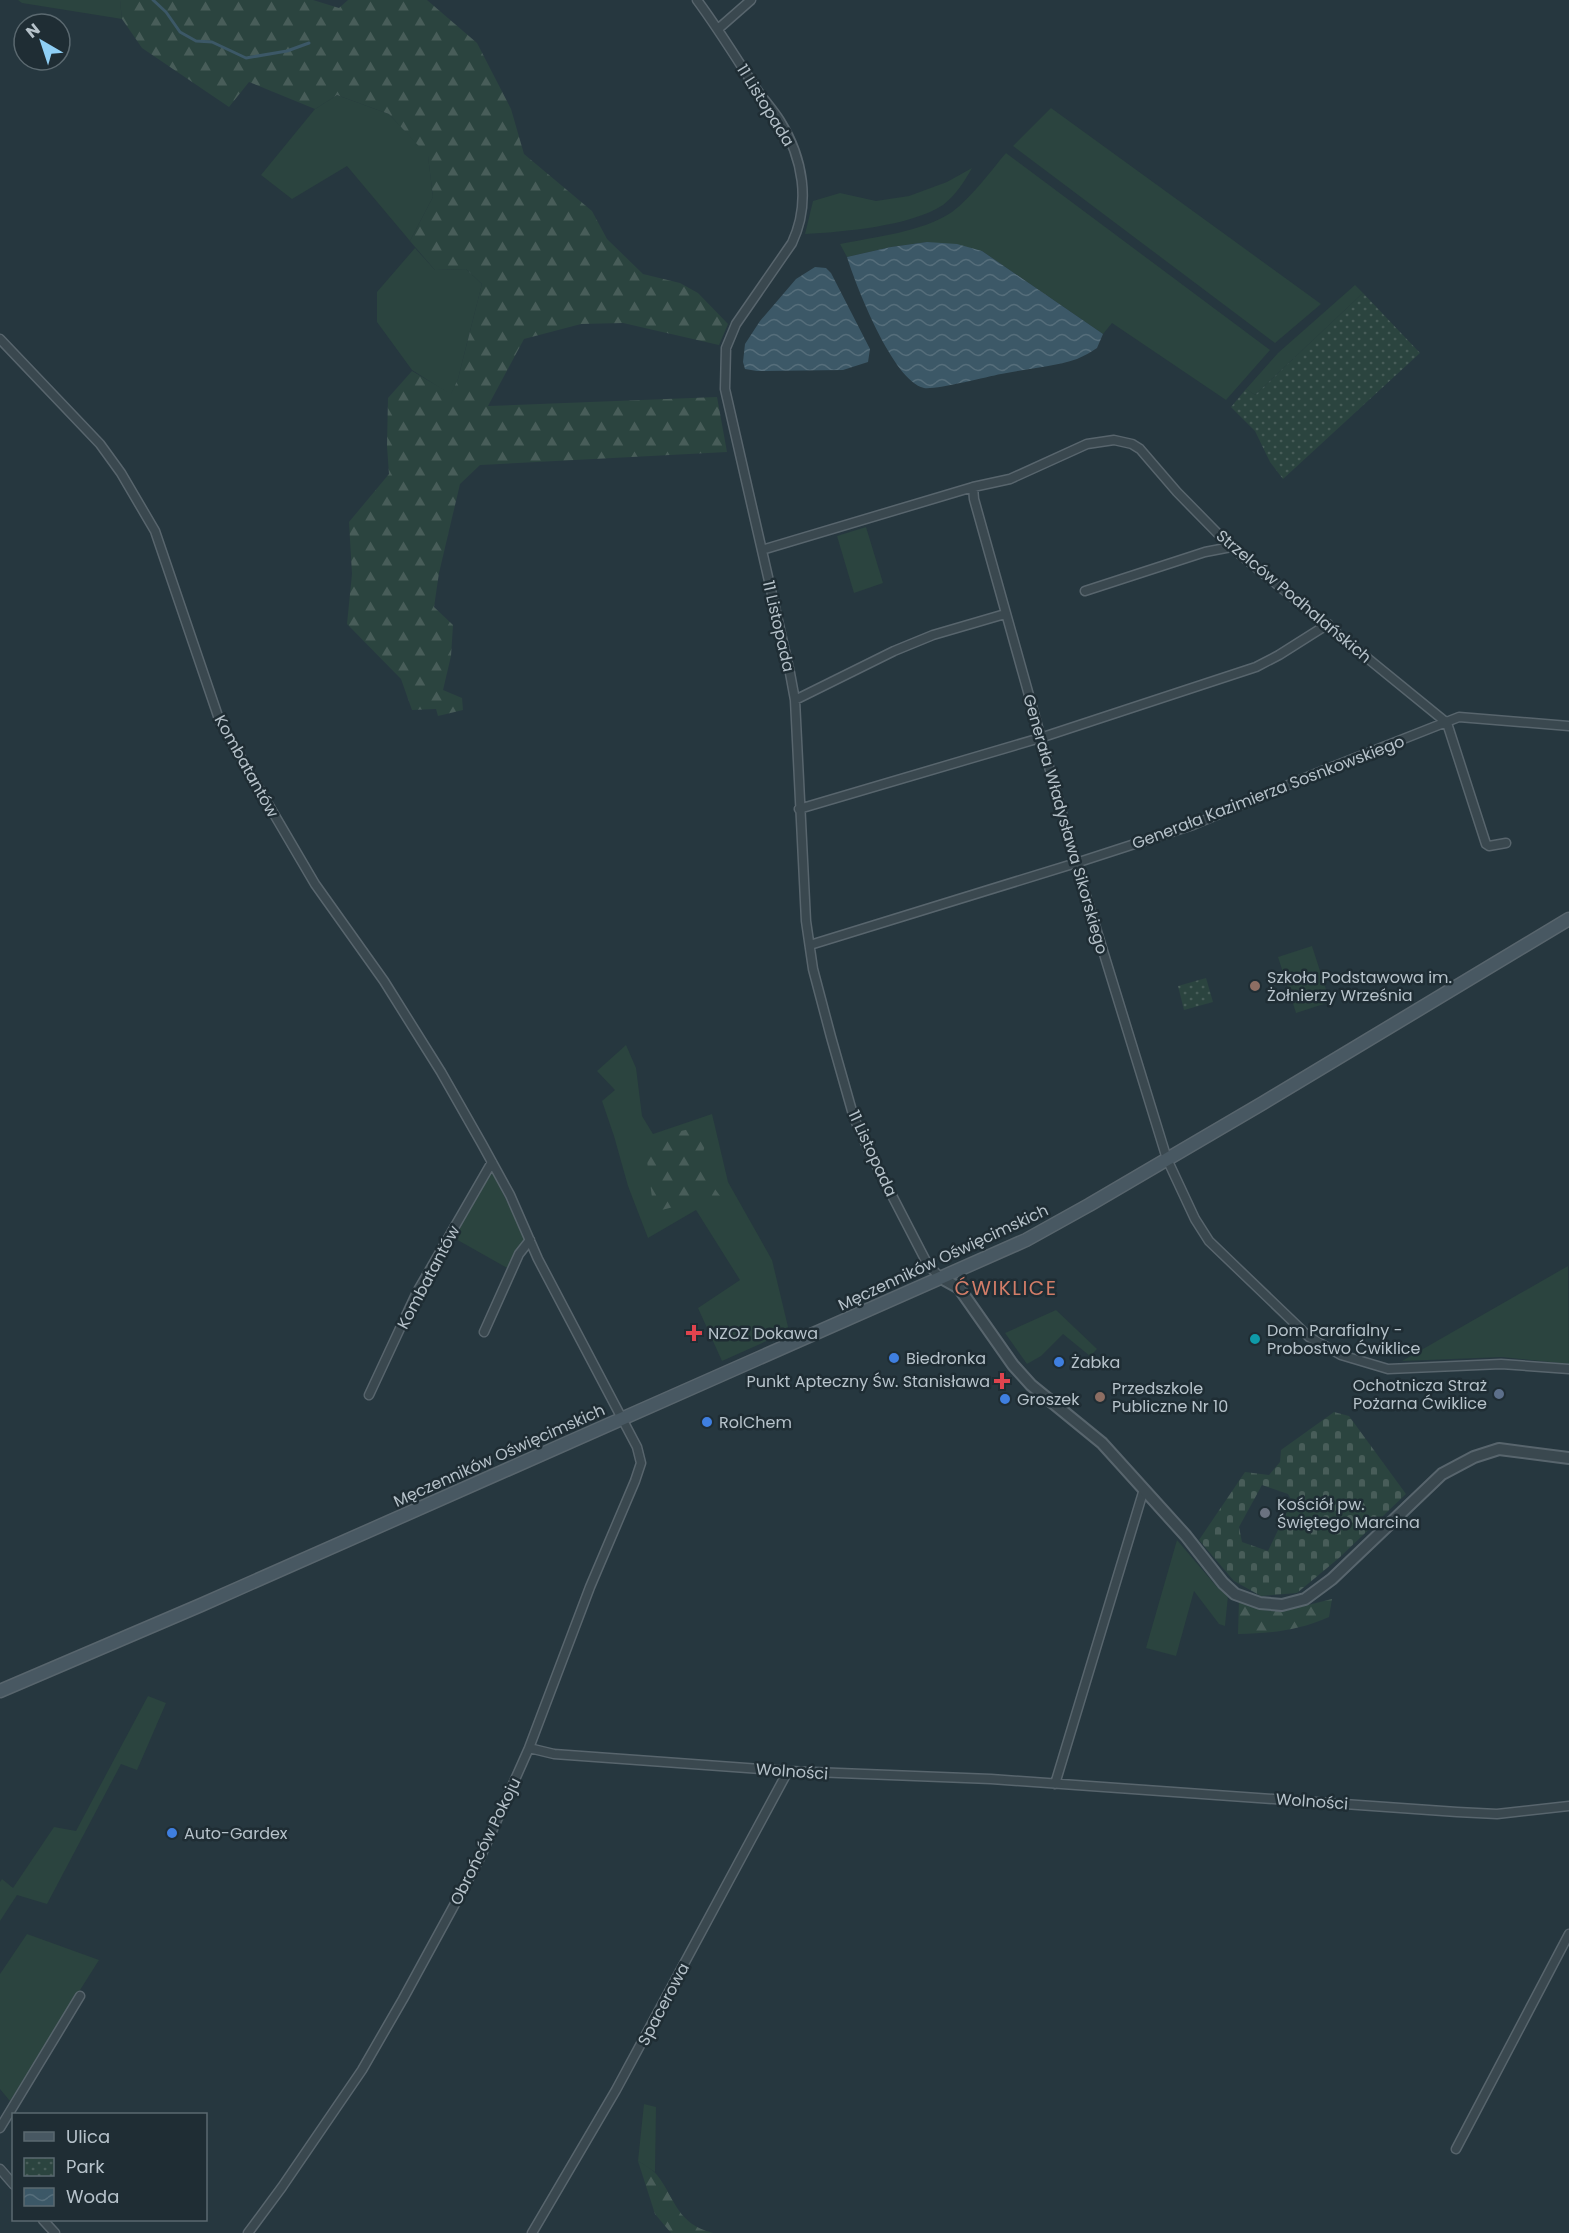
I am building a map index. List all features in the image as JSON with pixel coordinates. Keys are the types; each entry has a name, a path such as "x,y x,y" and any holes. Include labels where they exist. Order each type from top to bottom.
{"main road":[{"name":"Męczenników Oświęcimskich","path":"0,1691 941,1278 1048,1228 1569,919"}],"street":[{"name":"11 Listopada","path":"697,0 779,120 798,157 803,189 799,229 792,243 736,324 726,348 725,388 795,700 810,945 831,1037 854,1118 928,1266 941,1278"},
{"path":"717,29 751,0"},
{"name":"Kombatantów","path":"0,339 92,436 121,473 155,531 220,722 315,884 390,991 441,1072 510,1195 530,1240 623,1418"},
{"name":"Strzelców Podhalańskich","path":"762,550 1010,479 1087,444 1122,441 1140,449 1177,492 1231,547 1447,723"},
{"name":"Generała Władysława Sikorskiego","path":"973,488 1005,615 1076,864 1167,1159 1195,1219 1209,1241 1309,1337 1341,1355 1388,1370 1501,1364 1569,1369"},
{"path":"1085,591 1205,552 1231,547"},
{"path":"795,700 904,646 933,635 1005,615"},
{"path":"800,810 1040,738 1256,667 1328,624"},
{"path":"1506,843 1489,846 1486,844 1447,723 1458,717 1475,717 1569,726"},
{"name":"Generała Kazimierza Sosnkowskiego","path":"810,945 1076,864 1192,825 1312,775 1447,723"},
{"name":"Kombatantów","path":"369,1395 417,1292 492,1162"},
{"path":"484,1332 519,1254 530,1240"},
{"path":"941,1278 959,1288 1013,1365 1031,1385 1102,1443 1186,1536 1223,1583 1235,1594 1260,1603 1282,1605 1305,1599 1332,1579 1442,1473 1474,1457 1499,1449 1569,1458"},
{"name":"Obrońców Pokoju","path":"248,2233 362,2070 481,1856 530,1748 590,1587 640,1469 640,1456 623,1418"},
{"path":"1055,1784 1144,1488"},
{"name":"Wolności","path":"530,1748 554,1754 788,1771 991,1779 1497,1814 1569,1806"},
{"name":"Spacerowa","path":"532,2233 616,2090 788,1771"},
{"path":"1456,2149 1569,1934"},
{"path":"0,2128 80,1996"},
{"path":"0,2169 12,2183"},
{"path":"44,2221 55,2233"}],"green space":[{"path":"18,0 120,0 122,19 22,3"},
{"path":"120,0 313,0 339,8 348,0 427,0 477,43 511,109 524,154 592,211 607,239 643,274 680,283 698,293 728,324 719,345 623,323 581,324 524,339 488,406 717,397 727,452 480,465 460,484 439,573 434,607 453,625 451,656 443,690 462,698 463,710 438,716 436,709 412,710 401,679 347,624 352,574 349,522 389,474 388,398 412,371 451,394 458,379 482,284 466,269 435,270 410,241 433,197 428,156 389,114 337,95 315,109 249,82 229,107 142,48 122,19"},
{"path":"337,95 389,114 428,155 433,197 410,241 347,166 292,199 261,175 315,109"},
{"path":"1051,108 1321,304 1275,343 1013,146"},
{"path":"1006,153 1270,350 1226,400 1112,323 1103,334 982,251 927,242 847,257 840,244 913,229 952,212 974,192"},
{"path":"972,168 952,197 929,212 877,227 805,234 813,201 840,193 876,201 909,196 947,182"},
{"path":"415,248 435,270 466,269 482,284 458,379 451,395 412,370 377,322 377,292"},
{"path":"1355,285 1363,293 1255,395 1246,389 1278,353"},
{"path":"1363,293 1420,353 1283,479 1270,462 1255,431 1231,407 1246,389 1255,395"},
{"path":"866,527 883,583 854,593 837,536"},
{"path":"1312,946 1330,1002 1296,1013 1278,957"},
{"path":"1206,978 1213,1002 1184,1010 1178,986"},
{"path":"626,1045 636,1068 642,1116 653,1134 712,1114 728,1182 772,1260 789,1331 722,1361 698,1308 740,1280 696,1210 648,1238 628,1186 602,1101 615,1090 597,1071"},
{"path":"690,1129 705,1145 699,1167 723,1200 724,1222 704,1199 654,1212 644,1139"},
{"path":"492,1172 526,1239 509,1269 454,1238"},
{"path":"1568,1266 1569,1364 1502,1357 1402,1361"},
{"path":"1056,1310 1097,1349 1090,1356 1063,1334 1041,1356 1027,1364 1005,1333"},
{"path":"1334,1412 1349,1416 1406,1494 1339,1558 1297,1593 1261,1596 1234,1581 1199,1540 1245,1472 1269,1475 1280,1462 1281,1450","holes":["1262,1485 1288,1494 1292,1501 1268,1551 1242,1542 1239,1527"]},
{"path":"1177,1540 1217,1587 1228,1596 1225,1626 1219,1624 1194,1591 1176,1656 1146,1648"},
{"path":"1332,1599 1329,1617 1317,1622 1284,1630 1238,1634 1239,1601 1261,1610 1284,1611"},
{"path":"148,1696 166,1703 137,1770 121,1764 47,1904 17,1895 0,1921 0,1882 2,1879 13,1888 54,1827 76,1831"},
{"path":"27,1934 99,1960 10,2101 0,2089 0,1974"},
{"path":"644,2104 656,2107 655,2172 638,2161"},
{"path":"638,2161 657,2175 684,2217 701,2229 713,2233 671,2233 655,2214"}],"water":[{"path":"927,242 957,244 982,251 1103,334 1097,348 1068,362 949,385 924,388 912,382 900,369 877,331 858,289 847,257"},
{"path":"815,267 826,268 831,273 870,349 868,362 843,370 757,371 745,369 743,362 745,344 760,321 796,279"}],"waterway":[{"path":"153,0 166,12 180,32 196,41 212,42 246,58 287,51 309,43"}],"place":[{"name":"Szkoła Podstawowa im. Żołnierzy Września","path":"1255,986"},
{"name":"NZOZ Dokawa","path":"694,1333"},
{"name":"Dom Parafialny - Probostwo Ćwiklice","path":"1255,1339"},
{"name":"Biedronka","path":"894,1358"},
{"name":"Żabka","path":"1059,1362"},
{"name":"Punkt Apteczny Św. Stanisława","path":"1002,1381"},
{"name":"Ochotnicza Straż Pożarna Ćwiklice","path":"1499,1394"},
{"name":"Przedszkole Publiczne Nr 10","path":"1100,1397"},
{"name":"Groszek","path":"1005,1399"},
{"name":"RolChem","path":"707,1422"},
{"name":"Kościół pw. Świętego Marcina","path":"1265,1513"},
{"name":"Auto-Gardex","path":"172,1833"}],"district":[{"name":"ĆWIKLICE","path":"1006,1288"}]}
